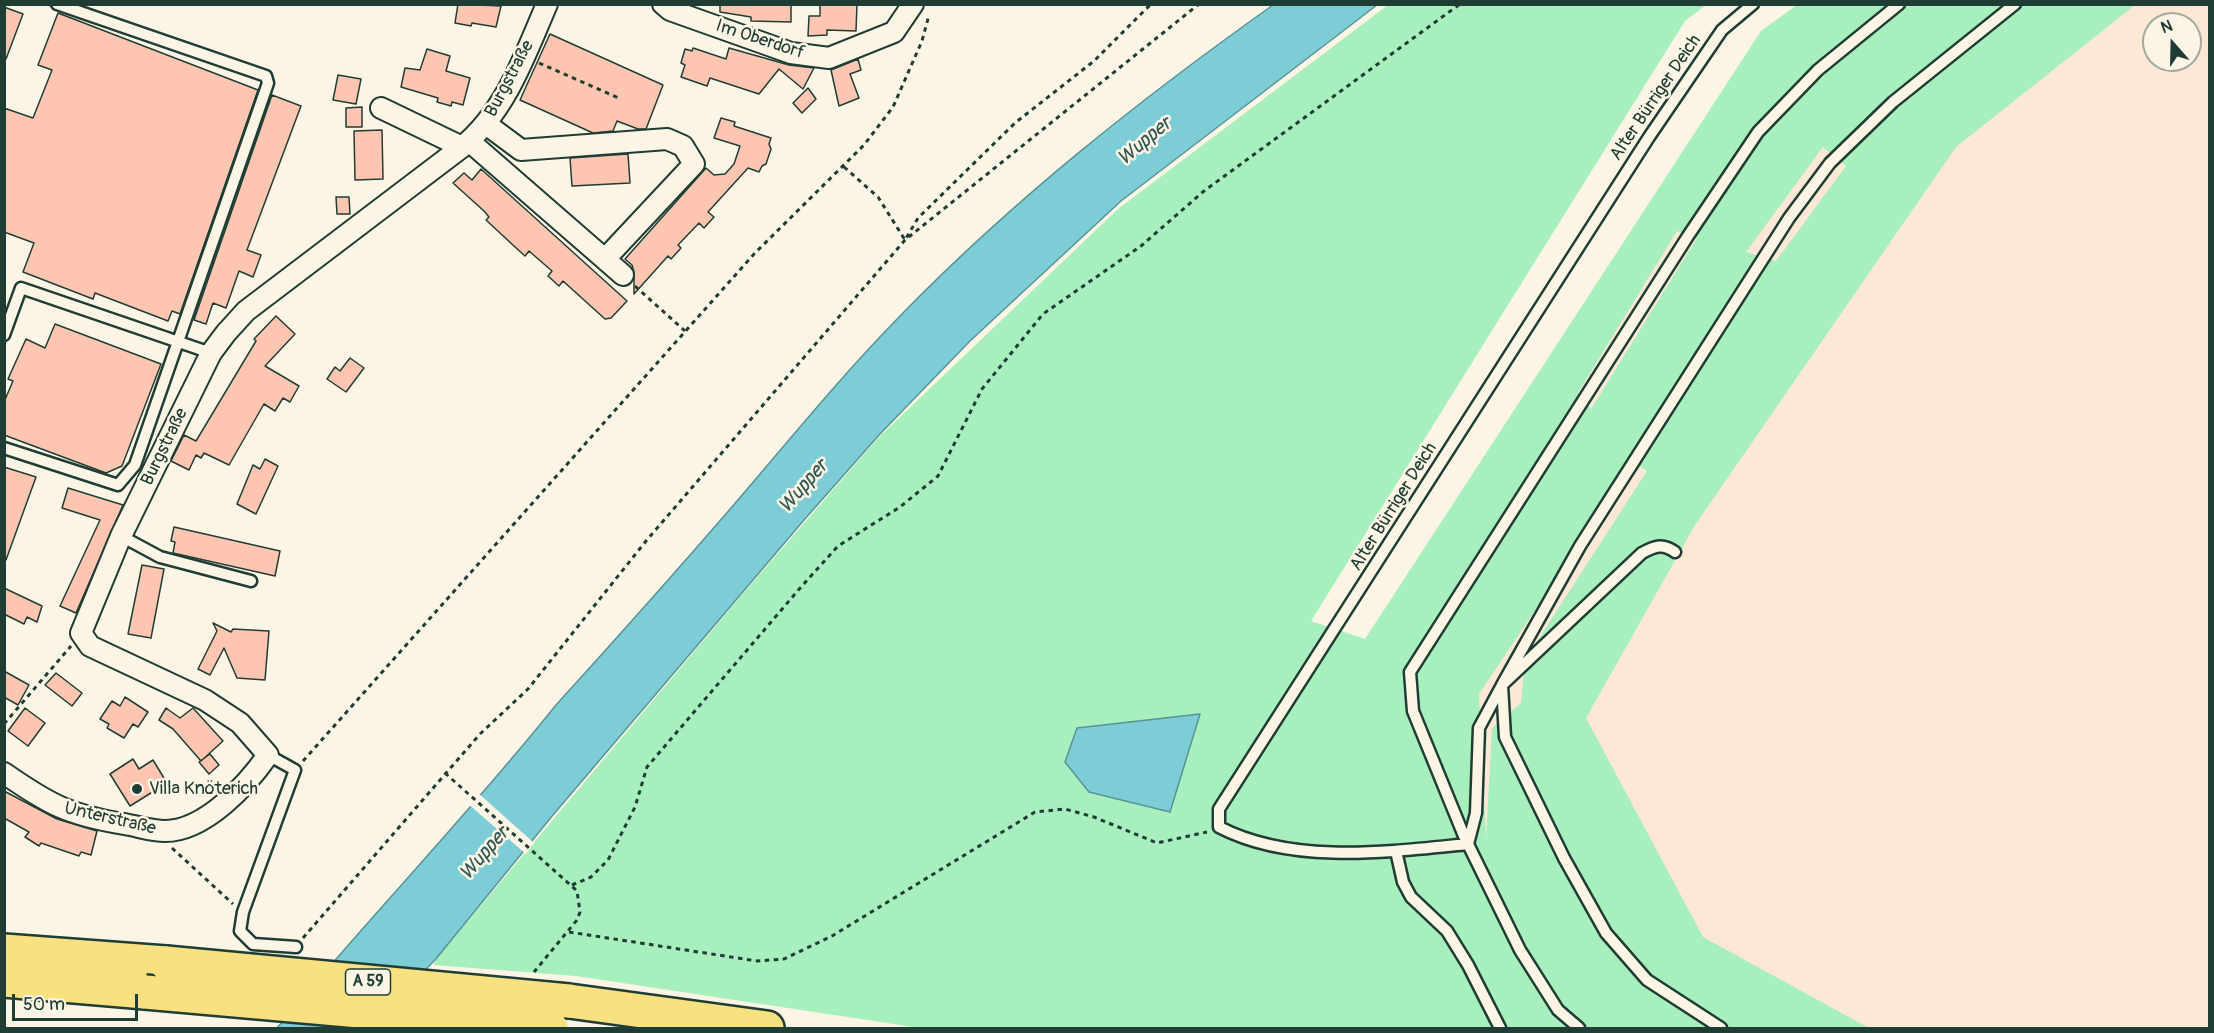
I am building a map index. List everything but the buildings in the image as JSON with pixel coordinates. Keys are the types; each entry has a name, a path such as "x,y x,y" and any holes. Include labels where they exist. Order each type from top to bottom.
{"highway":[{"name":"A 59","path":"4,951 166,963 569,1001 767,1029"},
{"name":"A 59","path":"4,980 550,1029"}],"street":[{"name":"Burgstraße","path":"81,633 121,536 212,353 246,311 465,144 486,124 504,99 547,4"},
{"name":"Im Oberdorf","path":"663,4 670,10 791,53 829,58 894,32 921,9"},
{"path":"381,108 465,144 606,258 623,275"},
{"path":"486,124 521,150 667,139 683,146 694,164 606,258"},
{"path":"81,633 90,646 205,700 240,723 268,754"},
{"name":"Unterstraße","path":"4,773 48,803 75,814 166,831 190,825 220,807 252,779 268,754"}],"lane":[{"path":"4,448 118,485 135,465 268,83 266,76 57,4"},
{"name":"Alter Bürriger Deich","path":"1220,827 1219,809 1642,147 1722,30 1754,4"},
{"path":"1579,1029 1558,1010 1520,950 1467,844 1413,711 1410,672 1688,236 1758,132 1818,69 1899,4"},
{"path":"1467,844 1476,813 1479,728 1580,546 1789,218 1830,163 1893,102 2015,4"},
{"path":"4,335 21,288 212,353"},
{"path":"121,536 160,557 251,581"},
{"path":"1502,685 1642,554 1657,545 1668,546 1675,552"},
{"path":"1502,685 1505,737 1564,858 1606,933 1647,980 1721,1029"},
{"path":"268,754 295,770 243,912 240,931 253,944 296,947"},
{"path":"1220,827 1242,839 1291,851 1396,851 1467,844"},
{"path":"1396,851 1402,882 1411,897 1447,931 1468,965 1500,1029"}],"path":[{"path":"296,947 480,734 528,689 646,541 905,240 918,218 1015,123 1094,61 1150,4"},
{"path":"905,240 1198,4"},
{"path":"572,885 591,877 608,860 635,807 646,767 801,587 838,546 900,507 938,476 982,389 1043,314 1141,246 1204,190 1460,4"},
{"path":"295,770 754,253 864,145 893,107 922,41 921,9"},
{"path":"524,56 621,99"},
{"path":"844,167 878,197 905,240"},
{"path":"623,275 685,331"},
{"path":"4,724 81,633"},
{"path":"445,773 577,891 580,912 569,932 530,976"},
{"path":"569,932 757,961 784,959 832,936 1035,812 1065,809 1094,817 1157,843 1220,827"},
{"path":"177,853 234,905"}],"shaded area":[{"path":"1797,5 2209,5 2209,1028 1521,1028 1370,698 1761,31"}],"green space":[{"path":"1388,5 1706,5 1685,21 1311,621 1365,639 1761,31 1797,5 2135,5 1956,147 1695,525 1586,718 1703,937 1869,1028 920,1028 576,976 434,965 435,960 740,597 878,438 1118,209","holes":["1823,147 1846,166 1776,261 1746,252","1677,231 1697,238 1591,409 1578,393","1634,462 1647,471 1525,660 1521,703 1492,728 1486,839 1479,694"]}],"water":[{"name":"Wupper","path":"1273,5 1377,5 1121,201 970,341 879,435 804,520 553,815 435,960 368,1028 277,1028 488,787 556,705 901,315 988,231 1080,151 1176,76"},
{"path":"1200,714 1170,812 1089,792 1065,762 1077,728"}],"pier":[{"path":"477,792 534,843 526,854 467,803"}],"place":[{"name":"Villa Knöterich","path":"137,789"}]}
